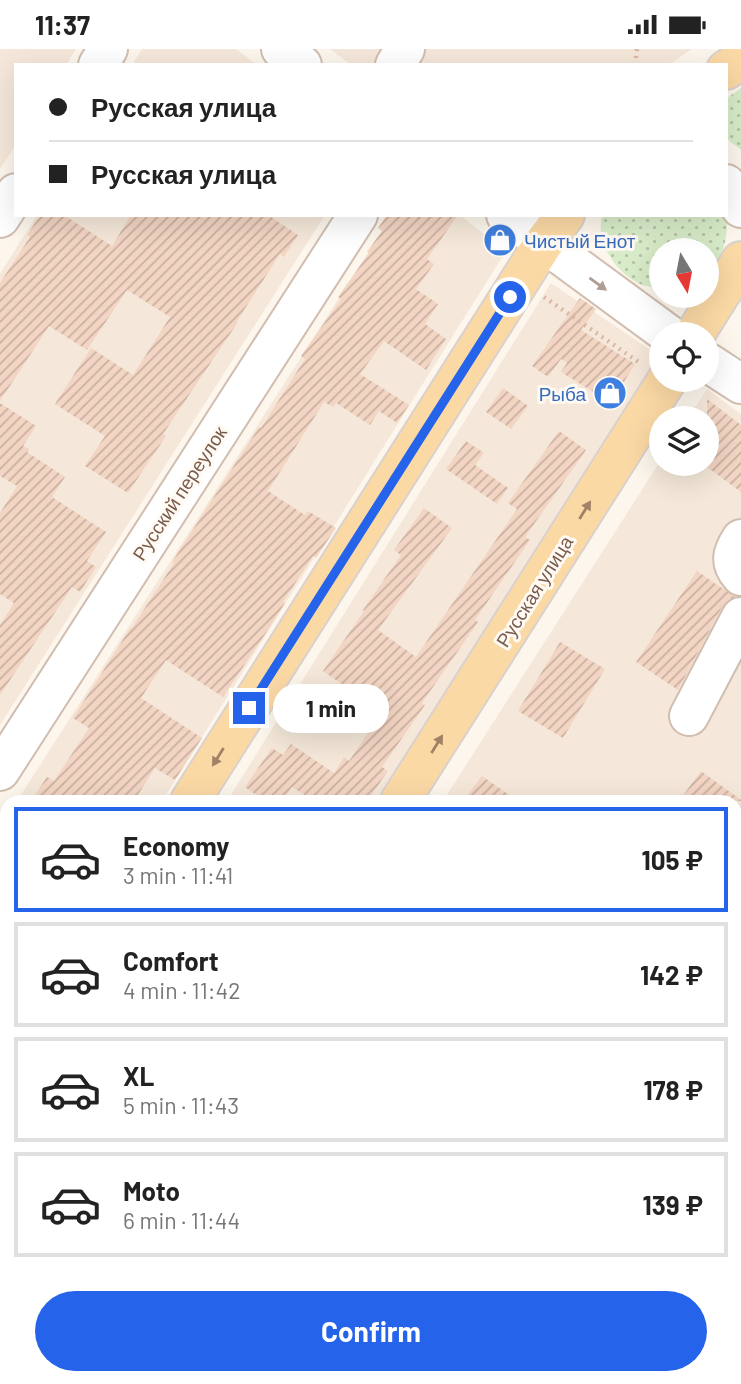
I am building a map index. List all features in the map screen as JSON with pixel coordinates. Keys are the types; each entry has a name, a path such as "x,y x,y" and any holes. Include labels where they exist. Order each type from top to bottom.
{"main road":[{"path":"194,795 554,230"},
{"path":"703,322 741,261"},
{"name":"Русская улица","path":"404,795 649,380"}],"street":[{"path":"281,49 299,63"},
{"path":"728,187 741,208"},
{"path":"0,218 14,197"},
{"name":"Русский переулок","path":"0,771 357,217"},
{"path":"512,217 554,230 655,322"},
{"path":"719,370 741,384"},
{"path":"741,539 734,550 732,563 741,576"},
{"path":"690,716 741,617"}],"path":[{"path":"543,296 649,369"}],"shaded area":[{"path":"0,49 76,49 67,63 14,63 14,147 0,169"},
{"path":"142,49 236,49 254,63 133,63"},
{"path":"330,49 692,49 671,63 348,63"},
{"path":"36,217 324,217 0,725 0,274"},
{"path":"391,217 463,217 506,251 166,795 21,795"},
{"path":"551,283 649,349 649,376 381,795 231,795"},
{"path":"705,392 711,392 741,414 741,795 447,795 651,476 719,476 719,406 696,406"}],"green space":[{"path":"741,88 741,150 728,140 728,98"},
{"path":"602,217 727,217 727,231 719,258 719,238 649,238 649,287 631,279 623,272 609,255 602,236"}],"building":[{"path":"39,217 67,217 112,246 130,217 271,217 298,235 284,257 280,254 163,434 166,436 128,493 85,466 105,436 55,404 91,348 133,375 170,317 127,290 87,350 49,326 0,401 0,283 30,237 27,235"},
{"path":"386,217 457,217 427,259 434,264 416,289 438,304 425,324 446,339 426,370 384,341 360,374 409,405 397,423 379,411 370,425 336,403 333,407 324,402 268,491 305,515 308,511 336,528 316,558 313,556 223,697 166,660 141,698 202,738 175,780 155,768 138,795 35,795 47,777 54,781 89,728 73,718 305,359 301,356 341,299 338,297 382,231 378,228"},
{"path":"580,298 596,309 581,330 635,364 611,403 561,372 567,363 561,359 548,377 532,366"},
{"path":"503,388 528,406 511,429 486,412"},
{"path":"707,399 716,406 707,406"},
{"path":"0,403 36,426 23,446 29,449 27,452 65,477 52,497 106,532 87,561 96,567 80,592 72,587 0,695 0,625 14,603 0,594 0,513 17,486 0,476"},
{"path":"719,408 741,425 741,492 719,476"},
{"path":"559,431 586,450 525,537 530,540 475,620 478,622 382,767 388,771 371,795 305,795 292,787 286,795 256,795 245,787 272,748 283,755 291,744 334,773 344,757 349,761 382,712 323,671 401,555 394,550 424,508 452,528 378,630 416,657 517,509 508,503"},
{"path":"466,441 484,453 475,465 508,488 497,504 446,469"},
{"path":"697,571 735,597 722,607 678,690 636,662"},
{"path":"560,642 605,669 563,738 518,711"},
{"path":"701,771 734,795 683,795"},
{"path":"482,776 509,795 468,795"}],"place":[{"name":"Чистый Енот","path":"500,240"},
{"name":"Рыба","path":"610,393"}],"route":[{"path":"249,708 510,297"}]}
